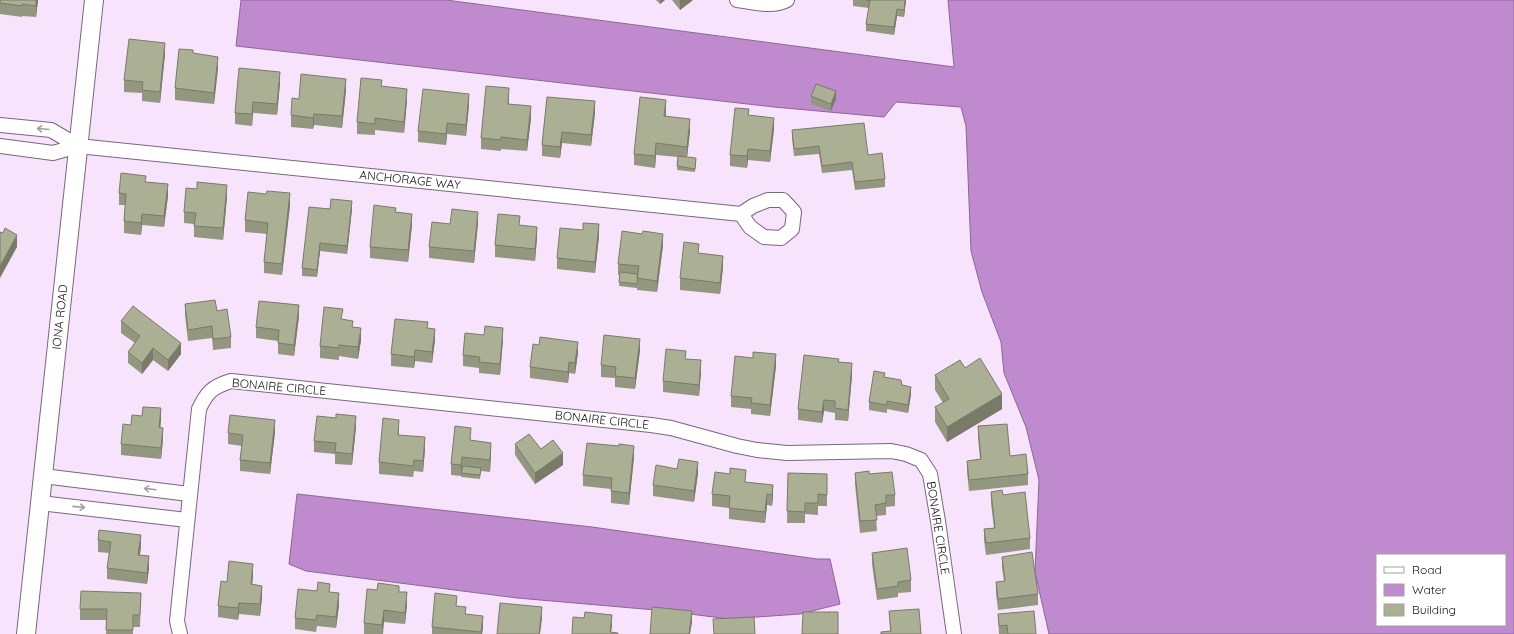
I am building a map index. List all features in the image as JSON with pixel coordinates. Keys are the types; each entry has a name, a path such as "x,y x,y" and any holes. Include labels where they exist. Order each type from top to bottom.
{"street":[{"name":"IONA ROAD","path":"26,634 94,0"},
{"path":"736,0 766,4 782,3 787,0"},
{"path":"0,125 51,130 78,146"},
{"path":"0,146 53,153 78,146"},
{"name":"ANCHORAGE WAY","path":"78,146 742,214"},
{"name":"BONAIRE CIRCLE","path":"180,634 177,621 199,409 205,396 216,386 231,382 651,425 671,428 757,450 787,453 876,451 906,454 921,460 930,474 954,634"},
{"path":"43,476 189,494"},
{"path":"40,503 187,520"}],"water":[{"path":"241,0 446,0 954,67 948,0 1514,0 1514,634 1049,634 1035,572 1039,480 1026,427 1004,373 1001,342 982,292 971,251 966,126 961,107 896,102 884,117 774,107 236,46"},
{"path":"297,494 592,527 817,559 830,559 840,604 800,614 729,619 667,611 517,598 306,571 289,564"}],"building":[{"path":"0,0 36,0 36,6 0,3"},
{"path":"870,0 905,0 904,10 897,9 894,27 866,24"},
{"path":"129,39 165,43 160,92 142,90 143,82 124,80"},
{"path":"179,49 193,50 193,53 218,57 214,93 175,88"},
{"path":"239,68 280,72 277,104 253,102 252,114 235,113"},
{"path":"301,74 346,79 342,116 314,114 313,118 291,115 292,98 299,99"},
{"path":"361,78 382,80 381,86 407,89 404,122 375,118 375,124 357,122"},
{"path":"816,84 836,91 831,104 811,96"},
{"path":"486,86 509,88 508,104 531,106 527,140 501,137 501,140 481,138"},
{"path":"423,89 469,94 466,125 447,123 446,134 418,131"},
{"path":"547,97 595,101 591,135 562,132 560,147 542,145"},
{"path":"640,97 666,100 664,116 690,119 687,147 656,143 655,156 634,154"},
{"path":"735,108 749,109 748,115 774,118 770,151 748,149 747,156 730,155"},
{"path":"864,123 868,155 882,153 885,179 855,182 852,162 822,166 819,146 794,149 792,130"},
{"path":"678,156 696,158 695,169 677,166"},
{"path":"121,173 146,176 145,182 168,184 164,216 142,214 141,223 124,221 126,194 119,193"},
{"path":"197,182 227,185 223,228 194,226 196,213 184,212 186,188 197,189"},
{"path":"267,191 290,193 282,264 264,262 268,223 245,220 248,192 266,194"},
{"path":"331,199 352,201 347,246 320,243 317,270 302,268 309,207 330,209"},
{"path":"374,205 396,208 395,212 412,214 408,250 370,247"},
{"path":"452,209 478,212 474,251 429,247 432,222 450,224"},
{"path":"498,214 520,216 519,225 537,227 535,249 495,245"},
{"path":"583,223 599,224 595,262 557,258 560,228 583,230"},
{"path":"5,228 17,235 0,266 0,232 3,233"},
{"path":"622,231 642,234 643,231 663,234 657,281 637,278 639,266 618,264"},
{"path":"684,242 699,244 698,253 723,256 720,283 680,278"},
{"path":"620,272 638,274 637,284 619,282"},
{"path":"215,300 217,311 227,309 231,337 213,339 212,326 188,330 185,304"},
{"path":"259,301 299,305 294,345 278,343 279,330 256,327"},
{"path":"133,306 181,343 168,360 153,348 142,363 128,352 140,336 121,321"},
{"path":"324,307 343,309 341,319 353,321 352,327 361,328 358,347 339,345 339,348 320,346"},
{"path":"395,319 428,322 427,328 435,329 432,352 415,350 414,357 391,354"},
{"path":"485,326 503,328 500,364 479,362 480,357 463,355 465,333 484,335"},
{"path":"604,335 640,339 635,378 615,376 616,367 601,365"},
{"path":"540,337 578,342 575,363 569,362 568,372 530,367 533,344 539,345"},
{"path":"666,349 686,351 685,359 701,360 699,385 663,381"},
{"path":"753,352 776,354 770,405 751,403 752,398 731,396 735,356 753,358"},
{"path":"804,355 839,359 838,362 852,363 848,410 835,408 835,401 824,400 822,412 798,409"},
{"path":"980,358 1002,394 947,427 935,407 949,399 935,375 960,360 965,368"},
{"path":"874,371 885,373 884,377 901,380 902,385 911,387 908,405 887,401 887,405 869,402"},
{"path":"143,407 161,408 159,427 163,428 161,448 121,444 123,424 131,425 132,415 142,416"},
{"path":"336,414 356,416 352,454 335,452 336,443 314,441 317,416 336,418"},
{"path":"230,415 275,420 270,463 240,460 243,435 228,433"},
{"path":"383,418 399,420 398,435 425,437 423,461 414,460 413,466 379,462"},
{"path":"1007,424 1010,456 1026,454 1028,474 969,480 967,461 981,459 978,426"},
{"path":"455,426 471,428 470,440 491,443 490,460 462,457 461,465 451,464"},
{"path":"529,434 541,449 553,440 563,453 535,473 515,444"},
{"path":"587,443 634,446 629,493 611,491 612,478 583,475"},
{"path":"679,459 698,462 694,491 653,485 656,465 677,469"},
{"path":"463,466 481,468 480,475 461,473"},
{"path":"730,468 746,470 745,482 773,485 772,495 767,494 765,512 729,508 730,496 712,494 715,472 730,474"},
{"path":"869,471 869,474 892,472 895,495 886,495 886,503 875,505 877,520 860,521 855,473"},
{"path":"788,473 827,474 827,495 818,494 818,503 805,503 805,512 787,511"},
{"path":"1002,490 1003,495 1025,492 1030,538 986,543 984,529 995,528 991,492"},
{"path":"99,530 141,535 138,555 149,556 147,573 107,568 111,542 98,540"},
{"path":"907,548 911,580 898,582 898,586 877,589 872,553"},
{"path":"1032,552 1038,594 998,599 996,582 1005,581 1002,557"},
{"path":"229,561 253,564 251,584 262,586 260,604 239,603 238,608 218,606 221,581 227,582"},
{"path":"318,582 330,584 329,592 339,593 336,617 317,615 316,620 295,618 298,589 317,591"},
{"path":"378,583 399,586 399,592 407,592 405,613 384,610 382,625 364,623 367,589 377,590"},
{"path":"81,591 141,593 140,615 133,615 133,630 106,630 107,609 80,609"},
{"path":"435,593 457,596 456,606 466,607 465,614 483,616 481,632 432,627"},
{"path":"500,603 542,607 539,634 497,634"},
{"path":"652,607 692,611 689,634 650,634"},
{"path":"919,609 921,634 881,634 881,632 891,631 889,611"},
{"path":"1034,611 1036,634 1008,634 1007,625 999,626 998,614"},
{"path":"585,612 612,615 610,632 618,634 572,634 573,617 584,618"},
{"path":"803,612 838,612 838,634 802,634"},
{"path":"754,617 755,634 714,634 713,619"}]}
